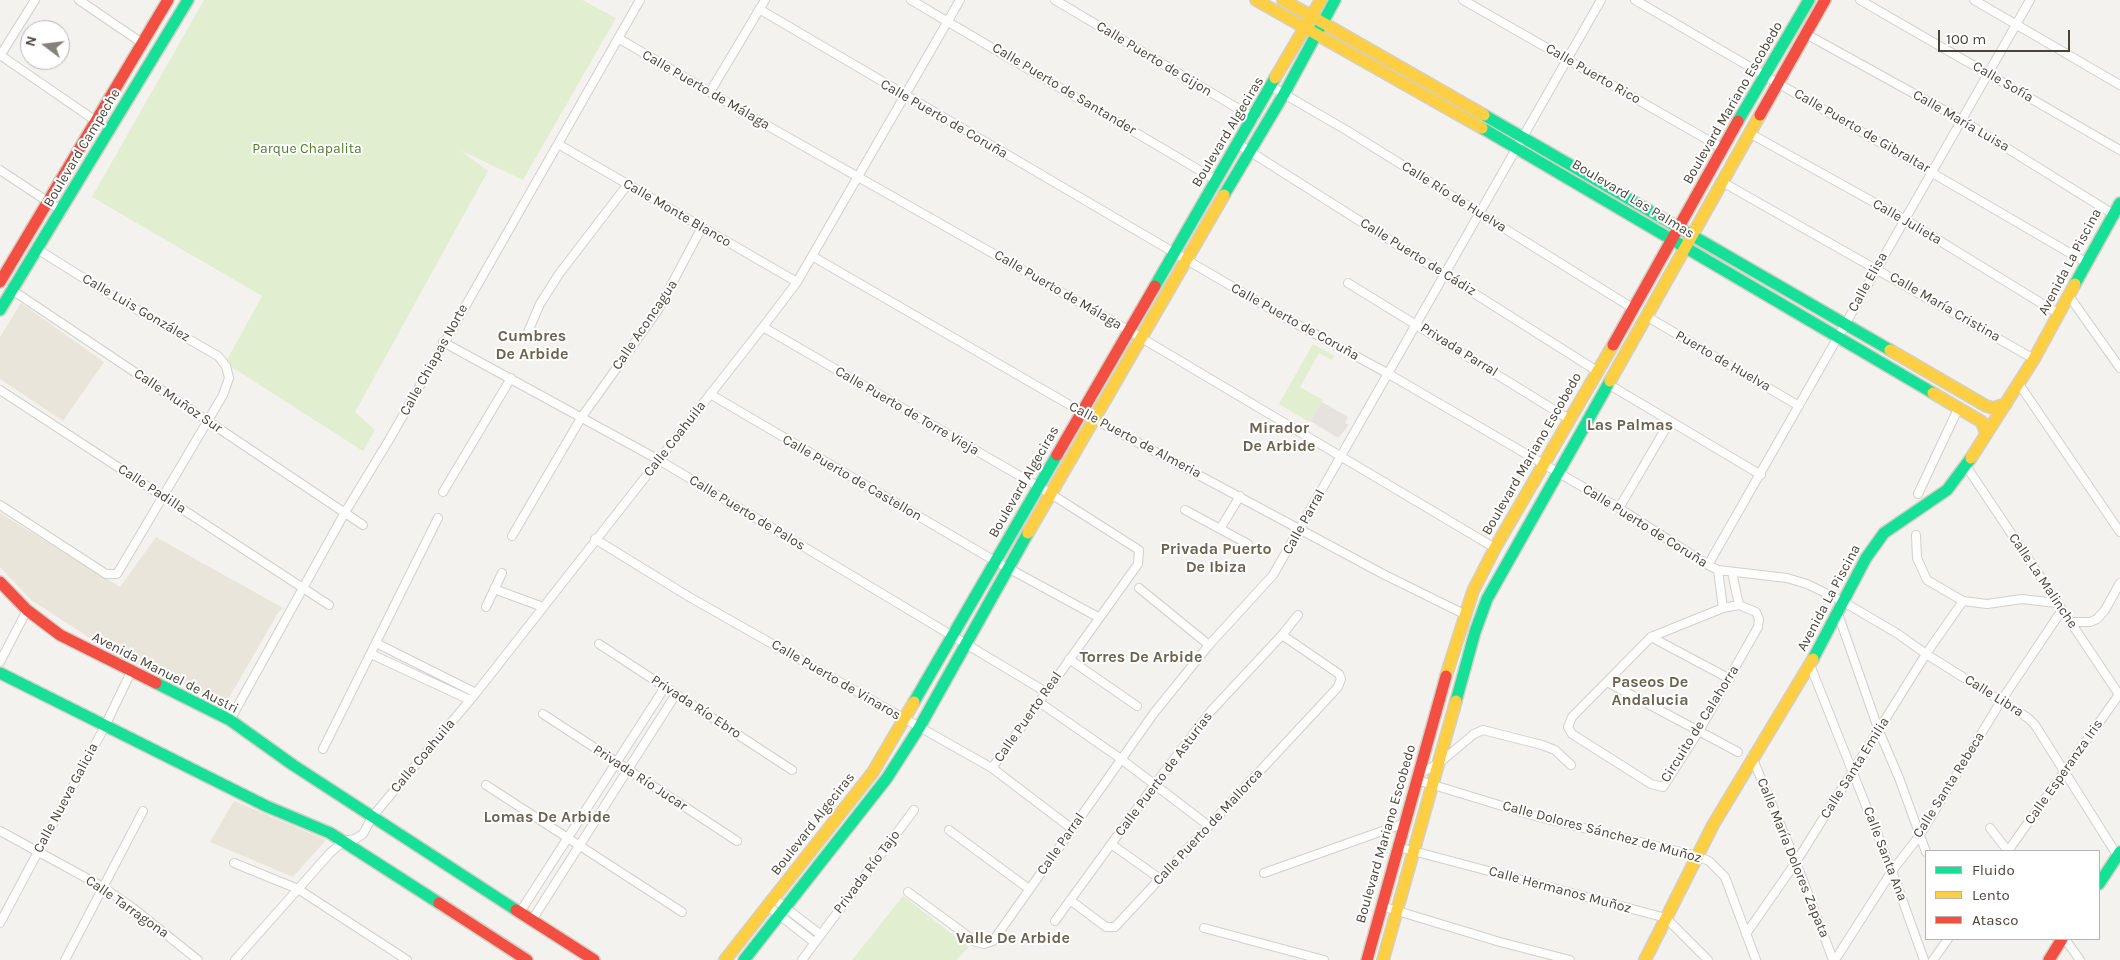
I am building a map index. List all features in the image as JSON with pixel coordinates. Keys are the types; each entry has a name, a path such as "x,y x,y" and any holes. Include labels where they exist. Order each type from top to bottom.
{"street":[{"path":"35,0 0,56 96,121"},
{"path":"79,0 142,43"},
{"name":"Boulevard Campeche","path":"0,282 168,0"},
{"name":"Boulevard Campeche","path":"0,310 62,211 188,0"},
{"name":"Calle Chiapas Norte","path":"230,720 344,514 389,440 443,342 640,0"},
{"path":"710,92 764,0"},
{"name":"Calle Puerto de Santander","path":"911,0 1216,180"},
{"name":"Calle Coahuila","path":"236,960 330,853 344,841 360,837 372,817 476,693 797,282 960,0"},
{"name":"Calle Puerto de Gijon","path":"1054,0 1254,118"},
{"name":"Boulevard Las Palmas","path":"1256,0 1517,148 1982,422"},
{"name":"Boulevard Las Palmas","path":"1283,0 1694,235 1990,408"},
{"name":"Boulevard Algeciras","path":"1317,20 1322,0"},
{"name":"Boulevard Algeciras","path":"725,960 872,772 904,720 951,635 1039,487 1216,180 1272,87 1317,20 1335,0"},
{"name":"Calle Puerto Rico","path":"1463,0 1722,148"},
{"name":"Calle Parral","path":"908,892 976,942 984,944 993,941 1154,713 1209,646 1273,575 1601,0"},
{"name":"Calle Puerto de Gibraltar","path":"1636,0 2087,263"},
{"name":"Boulevard Mariano Escobedo","path":"1383,960 1474,632 1485,604 1646,316 1724,183 1825,0"},
{"name":"Calle Sofía","path":"1860,0 2120,150"},
{"path":"1974,0 2120,85"},
{"name":"Calle Elisa","path":"1708,565 1761,475 1960,119 1989,74 2030,0"},
{"name":"Boulevard Mariano Escobedo","path":"1366,960 1464,614 1495,548 1634,309 1805,1"},
{"name":"Calle Puerto de Coruña","path":"759,9 904,96 1618,508 1708,565 1718,570 1797,581 1840,606"},
{"name":"Boulevard Algeciras","path":"744,960 887,778 919,728 965,643 1186,259 1284,94 1310,32"},
{"name":"Calle María Luisa","path":"1806,34 1960,119 2113,214"},
{"name":"Calle Puerto de Málaga","path":"618,38 857,177 1128,330 1495,548"},
{"name":"Calle Río de Huelva","path":"1272,87 1481,213 1634,309"},
{"name":"Calle Julieta","path":"1751,134 1904,219 2059,314"},
{"name":"Calle Monte Blanco","path":"558,144 797,282"},
{"name":"Calle Puerto de Cádiz","path":"1238,144 1445,273 1597,371"},
{"path":"0,170 62,211"},
{"name":"Calle María Cristina","path":"1724,183 2034,359"},
{"path":"528,332 540,304 559,274 628,184"},
{"name":"Avenida La Piscina","path":"1645,960 1697,856 1752,757 1810,665 1866,558 1884,533 1902,518 1928,505 1942,493 1966,466 2034,359 2120,203"},
{"name":"Calle Aconcagua","path":"512,536 580,418 658,310 702,227"},
{"name":"Calle Luis González","path":"37,249 224,361 228,373 227,385 207,420"},
{"name":"Calle Puerto de Almeria","path":"812,256 1094,419 1383,574 1464,614"},
{"name":"Privada Parral","path":"1348,283 1570,419"},
{"name":"Calle Muñoz Sur","path":"12,290 363,525"},
{"path":"2069,296 2120,368"},
{"name":"Puerto de Huelva","path":"1646,316 1799,406"},
{"name":"Calle Puerto de Torre Vieja","path":"763,327 1051,494 1136,546 1140,555 1138,564"},
{"name":"Calle Puerto de Palos","path":"443,342 659,460 1046,692"},
{"path":"443,492 511,378"},
{"path":"1608,384 1761,475"},
{"path":"2019,384 2120,532"},
{"name":"Calle Padilla","path":"0,390 329,605"},
{"name":"Calle Puerto de Castellon","path":"710,394 1008,569 1098,617"},
{"path":"1986,434 1982,422 1990,416 1990,408 2006,404"},
{"path":"1918,494 1958,409"},
{"path":"0,505 106,574 117,574 207,420"},
{"path":"1618,508 1670,421"},
{"name":"Calle La Malinche","path":"1966,466 2056,603 2120,694"},
{"path":"1220,529 1240,496"},
{"path":"1185,510 1248,544"},
{"path":"323,749 438,518"},
{"path":"1916,535 1916,558 1922,573 1933,585 1964,601 1987,604 2022,598 2056,603"},
{"name":"Calle Puerto de Vinaros","path":"595,539 691,598 992,768 1071,828"},
{"name":"Calle Puerto Real","path":"992,768 1098,617 1138,564"},
{"path":"1718,570 1723,608"},
{"path":"1732,572 1739,605"},
{"path":"486,607 502,574"},
{"name":"Avenida Manuel de Austri","path":"0,582 27,610 60,636 230,720 372,817 594,960"},
{"path":"2070,622 2090,622 2097,618 2105,610 2120,583"},
{"path":"1139,588 1209,646"},
{"path":"494,589 543,608"},
{"name":"Calle Santa Emilia","path":"1746,934 1796,862 1926,654 1964,601"},
{"name":"Circuito de Calahorra","path":"1739,605 1756,612 1759,623 1730,679 1667,784 1659,787 1651,784 1569,730 1568,723 1572,717 1651,638 1723,608 1739,605"},
{"path":"1840,606 1879,731 1925,850"},
{"name":"Calle Libra","path":"1840,606 1898,634 2036,725 2064,772 2119,856"},
{"path":"0,662 27,610"},
{"name":"Calle Santa Rebeca","path":"1834,960 1892,871 1920,835 2001,701 2062,610"},
{"name":"Calle Puerto de Asturias","path":"1055,921 1211,711 1282,635 1298,614"},
{"name":"Calle Puerto de Mallorca","path":"1070,900 1106,927 1113,928 1338,687 1341,679 1339,674 1282,635"},
{"path":"1651,638 1730,679"},
{"path":"376,643 476,693"},
{"name":"Privada Río Ebro","path":"599,644 792,770"},
{"path":"371,654 470,700"},
{"path":"1069,659 1136,706"},
{"name":"Calle Santa Ana","path":"1810,665 1892,871 1924,960"},
{"name":"Calle Nueva Galicia","path":"0,923 105,726 131,672"},
{"path":"0,673 266,806 330,833 528,960"},
{"path":"1607,682 1738,752"},
{"path":"520,912 664,687"},
{"path":"532,920 676,694"},
{"name":"Calle Esperanza Iris","path":"2009,850 2120,694"},
{"path":"1039,702 1121,759 1209,826"},
{"name":"Privada Río Jucar","path":"543,714 737,841"},
{"path":"1418,777 1438,764 1474,734 1483,730 1555,750 1572,765"},
{"name":"Calle María Dolores Zapata","path":"1752,757 1834,960"},
{"name":"Calle Dolores Sánchez de Muñoz","path":"1418,777 1433,785 1536,816 1697,856 1717,866 1725,877 1756,960"},
{"path":"486,785 682,912"},
{"name":"Privada Río Tajo","path":"802,960 914,810"},
{"path":"65,960 143,811"},
{"path":"1264,873 1405,823"},
{"path":"1990,828 2007,850"},
{"path":"950,830 1029,889"},
{"name":"Calle Tarragona","path":"0,831 103,887 133,908 198,960"},
{"path":"1111,844 1159,878"},
{"name":"Calle Hermanos Muñoz","path":"1398,847 1666,918"},
{"path":"2100,883 2119,856"},
{"path":"234,863 298,889 407,960"},
{"path":"771,903 821,935"},
{"path":"1381,906 1500,942 1570,960"},
{"path":"783,911 815,943"},
{"path":"1666,918 1708,960"},
{"path":"1204,928 1324,960"},
{"path":"1933,960 1947,940"},
{"path":"2049,960 2063,940"},
{"path":"2065,940 2080,960"}],"shaded area":[{"path":"21,303 104,362 63,421 0,379 0,337"},
{"path":"1322,402 1348,417 1345,423 1349,425 1338,438 1310,421"},
{"path":"0,513 120,587 156,537 283,608 278,613 226,703 121,658 31,600 0,567"},
{"path":"234,801 326,840 293,877 210,842"}],"green space":[{"name":"Parque Chapalita","path":"204,0 582,0 616,18 523,180 460,150 488,171 355,412 375,430 363,451 230,366 227,360 262,296 92,197"},
{"path":"1313,344 1334,356 1332,360 1319,353 1300,387 1323,400 1309,422 1279,404"},
{"path":"903,896 969,947 956,960 852,960"}],"traffic: fast":[{"path":"0,310 188,0"},
{"path":"1224,195 1284,94 1335,0"},
{"path":"1738,121 1809,0"},
{"path":"1155,286 1275,78"},
{"path":"1484,115 1890,350"},
{"path":"1482,128 1933,393"},
{"path":"2075,284 2120,203"},
{"path":"1456,701 1475,632 1487,599 1610,381"},
{"path":"914,702 1057,455"},
{"path":"1813,659 1866,558 1884,533 1947,490 1971,458"},
{"path":"744,960 887,778 919,728 1028,533"},
{"path":"0,673 266,806 330,833 439,903"},
{"path":"156,683 230,720 293,765 516,910"},
{"path":"2100,882 2120,852"}],"traffic: slow":[{"path":"1256,0 1482,128"},
{"path":"1283,0 1484,115"},
{"path":"1275,78 1321,0"},
{"path":"1610,381 1760,115"},
{"path":"1028,533 1224,195"},
{"path":"1971,458 2034,359 2075,284"},
{"path":"1446,676 1473,591 1495,548 1613,345"},
{"path":"1890,350 1986,406 1993,408 2006,404"},
{"path":"1933,393 1982,422 1986,434"},
{"path":"1645,960 1713,825 1813,659"},
{"path":"1383,960 1456,701"},
{"path":"725,960 873,772 914,702"}],"traffic: jam":[{"path":"0,282 168,0"},
{"path":"1760,115 1825,0"},
{"path":"1613,345 1738,121"},
{"path":"1057,455 1155,286"},
{"path":"0,582 27,610 60,635 156,683"},
{"path":"1367,960 1446,676"},
{"path":"439,903 527,960"},
{"path":"516,910 594,960"},
{"path":"2049,960 2061,940"}],"district":[{"name":"Cumbres De Arbide","path":"532,345"},
{"name":"Las Palmas","path":"1630,425"},
{"name":"Mirador De Arbide","path":"1279,437"},
{"name":"Privada Puerto De Ibiza","path":"1216,558"},
{"name":"Torres De Arbide","path":"1141,657"},
{"name":"Paseos De Andalucia","path":"1650,691"},
{"name":"Lomas De Arbide","path":"547,817"},
{"name":"Valle De Arbide","path":"1013,938"}]}
